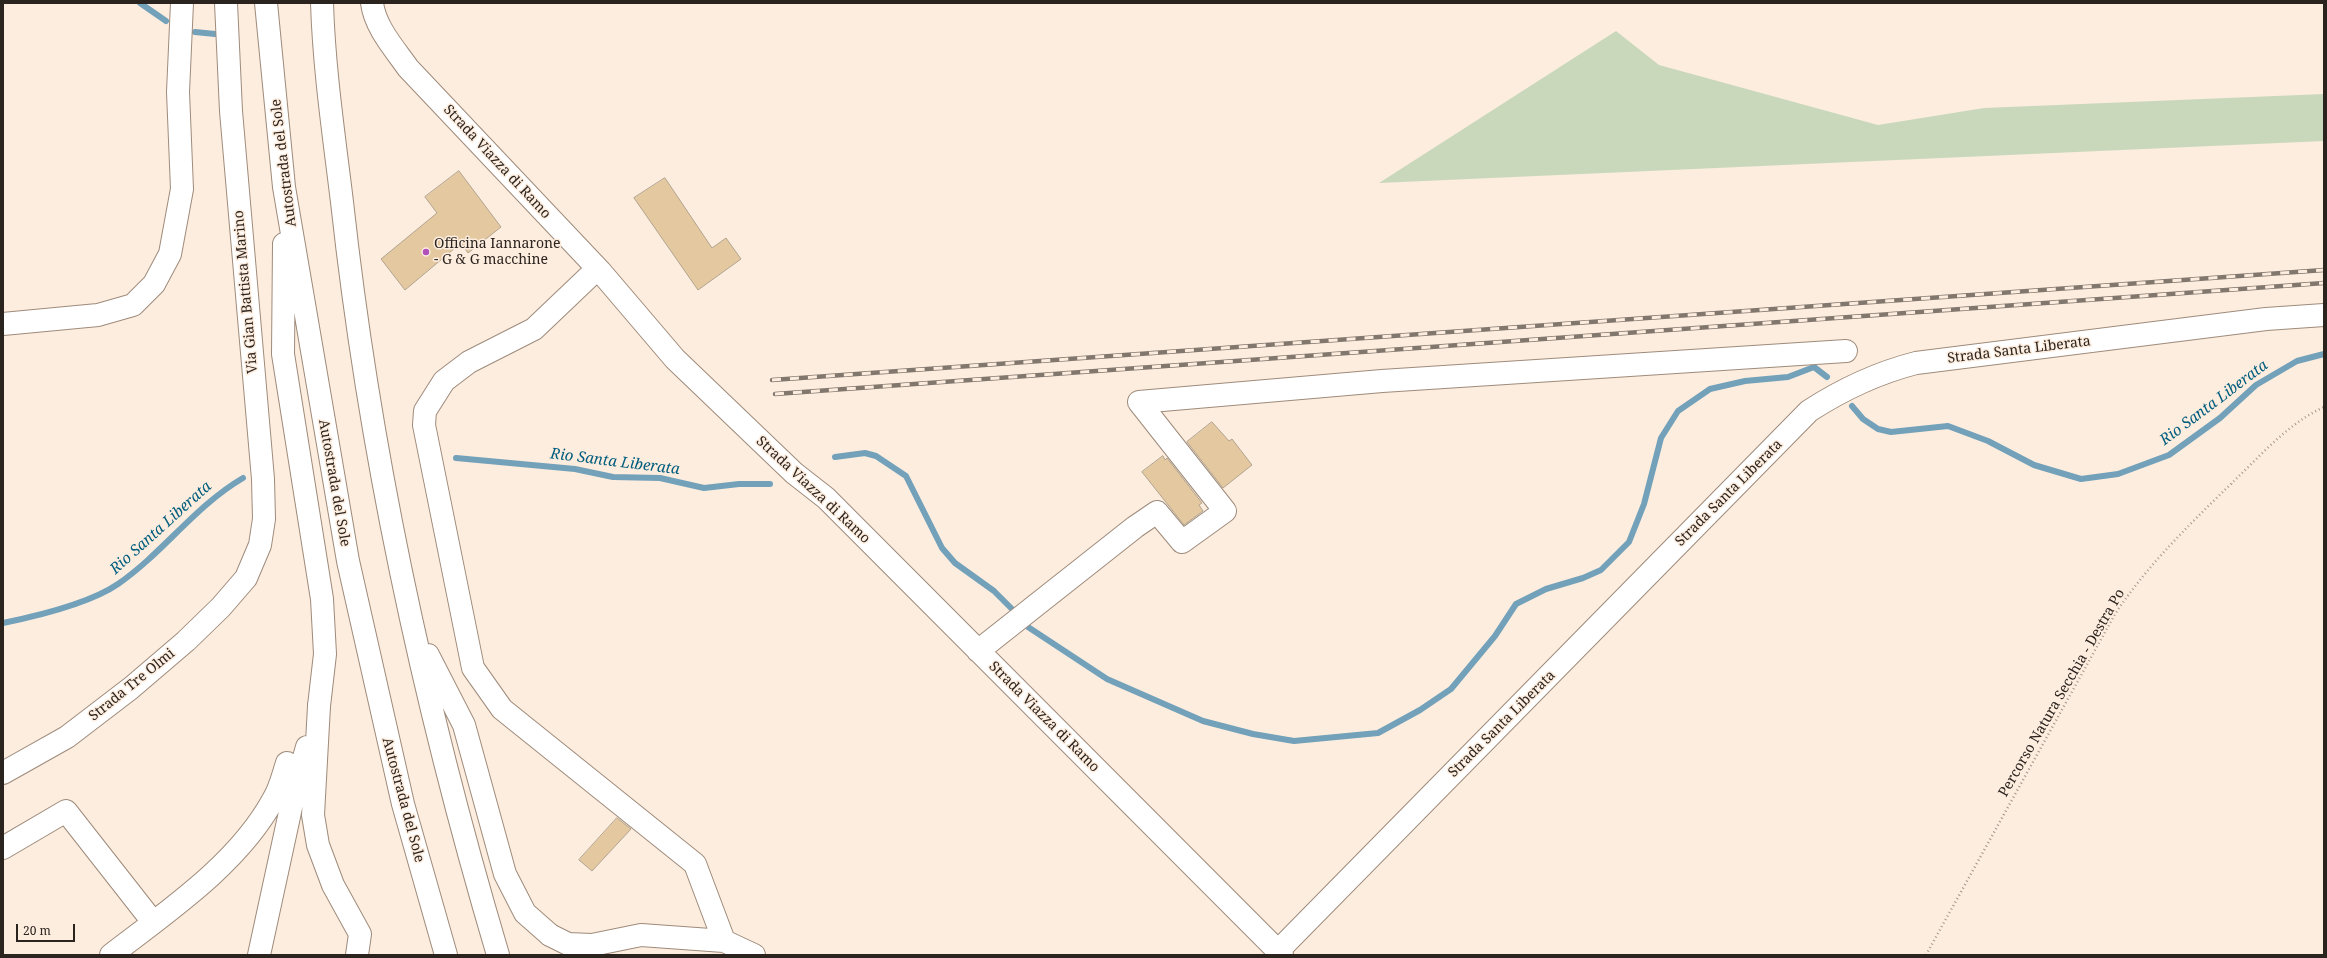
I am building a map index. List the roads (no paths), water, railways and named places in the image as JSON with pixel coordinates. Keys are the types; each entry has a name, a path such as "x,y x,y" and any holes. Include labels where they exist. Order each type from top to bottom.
{"main road":[{"path":"3,324 98,315 133,305 154,284 170,254 182,189 178,92 182,3"},
{"name":"Via Gian Battista Marino","path":"226,3 231,111 263,479 264,519 260,545 246,578"},
{"name":"Autostrada del Sole","path":"266,3 284,187 348,561 402,804 446,955"},
{"path":"322,3 350,275 377,453 411,620 478,887 498,955"},
{"name":"Strada Viazza di Ramo","path":"372,3 373,12 385,35 408,68 598,269 675,359 794,473 826,498 1280,953"},
{"path":"284,187 283,354 322,599 325,654 319,706 313,815 318,845 333,885 360,934 374,955"},
{"path":"598,269 534,329 469,362 444,381 425,411 424,425 473,668 502,709 695,864 724,941"},
{"name":"Strada Santa Liberata","path":"1280,953 1809,411 1834,395 1867,378 1916,363 2266,319 2324,315"},
{"path":"978,651 1135,527 1158,512 1182,542 1225,511 1139,402 1382,381 1846,351"},
{"name":"Strada Tre Olmi","path":"3,773 67,737 131,688 191,636 221,607 246,578"},
{"path":"411,620 464,725 505,874 525,913 550,935 568,944 592,945 641,934 724,941 754,955"},
{"path":"259,955 295,789 319,706"},
{"path":"111,955 154,922 227,861 255,827 274,800 287,763"},
{"path":"3,848 66,811 154,922"},
{"path":"357,955 360,934"},
{"path":"550,935 561,955"}],"waterway":[{"path":"140,3 166,21"},
{"path":"195,32 215,34"},
{"name":"Rio Santa Liberata","path":"1852,406 1863,419 1878,429 1891,432 1948,426 1988,441 2034,465 2081,479 2118,474 2169,455 2220,418 2256,385 2297,361 2324,354"},
{"name":"Rio Santa Liberata","path":"1028,627 1107,679 1203,721 1253,734 1294,741 1378,733 1420,710 1451,689 1495,636 1516,604 1546,589 1583,578 1601,570 1629,542 1644,504 1661,438 1678,411 1710,389 1745,381 1788,377 1814,367 1827,377"},
{"name":"Rio Santa Liberata","path":"835,457 865,453 876,456 906,476 942,548 955,563 994,591 1012,609"},
{"name":"Rio Santa Liberata","path":"456,458 575,469 613,477 660,478 704,488 739,484 770,484"},
{"name":"Rio Santa Liberata","path":"3,623 47,613 93,598 118,584 150,558 210,502 243,478"}],"railway":[{"path":"772,380 2324,270"},
{"path":"775,394 2324,283"}],"place":[{"name":"Officina Iannarone - G & G macchine","path":"426,252"}]}
